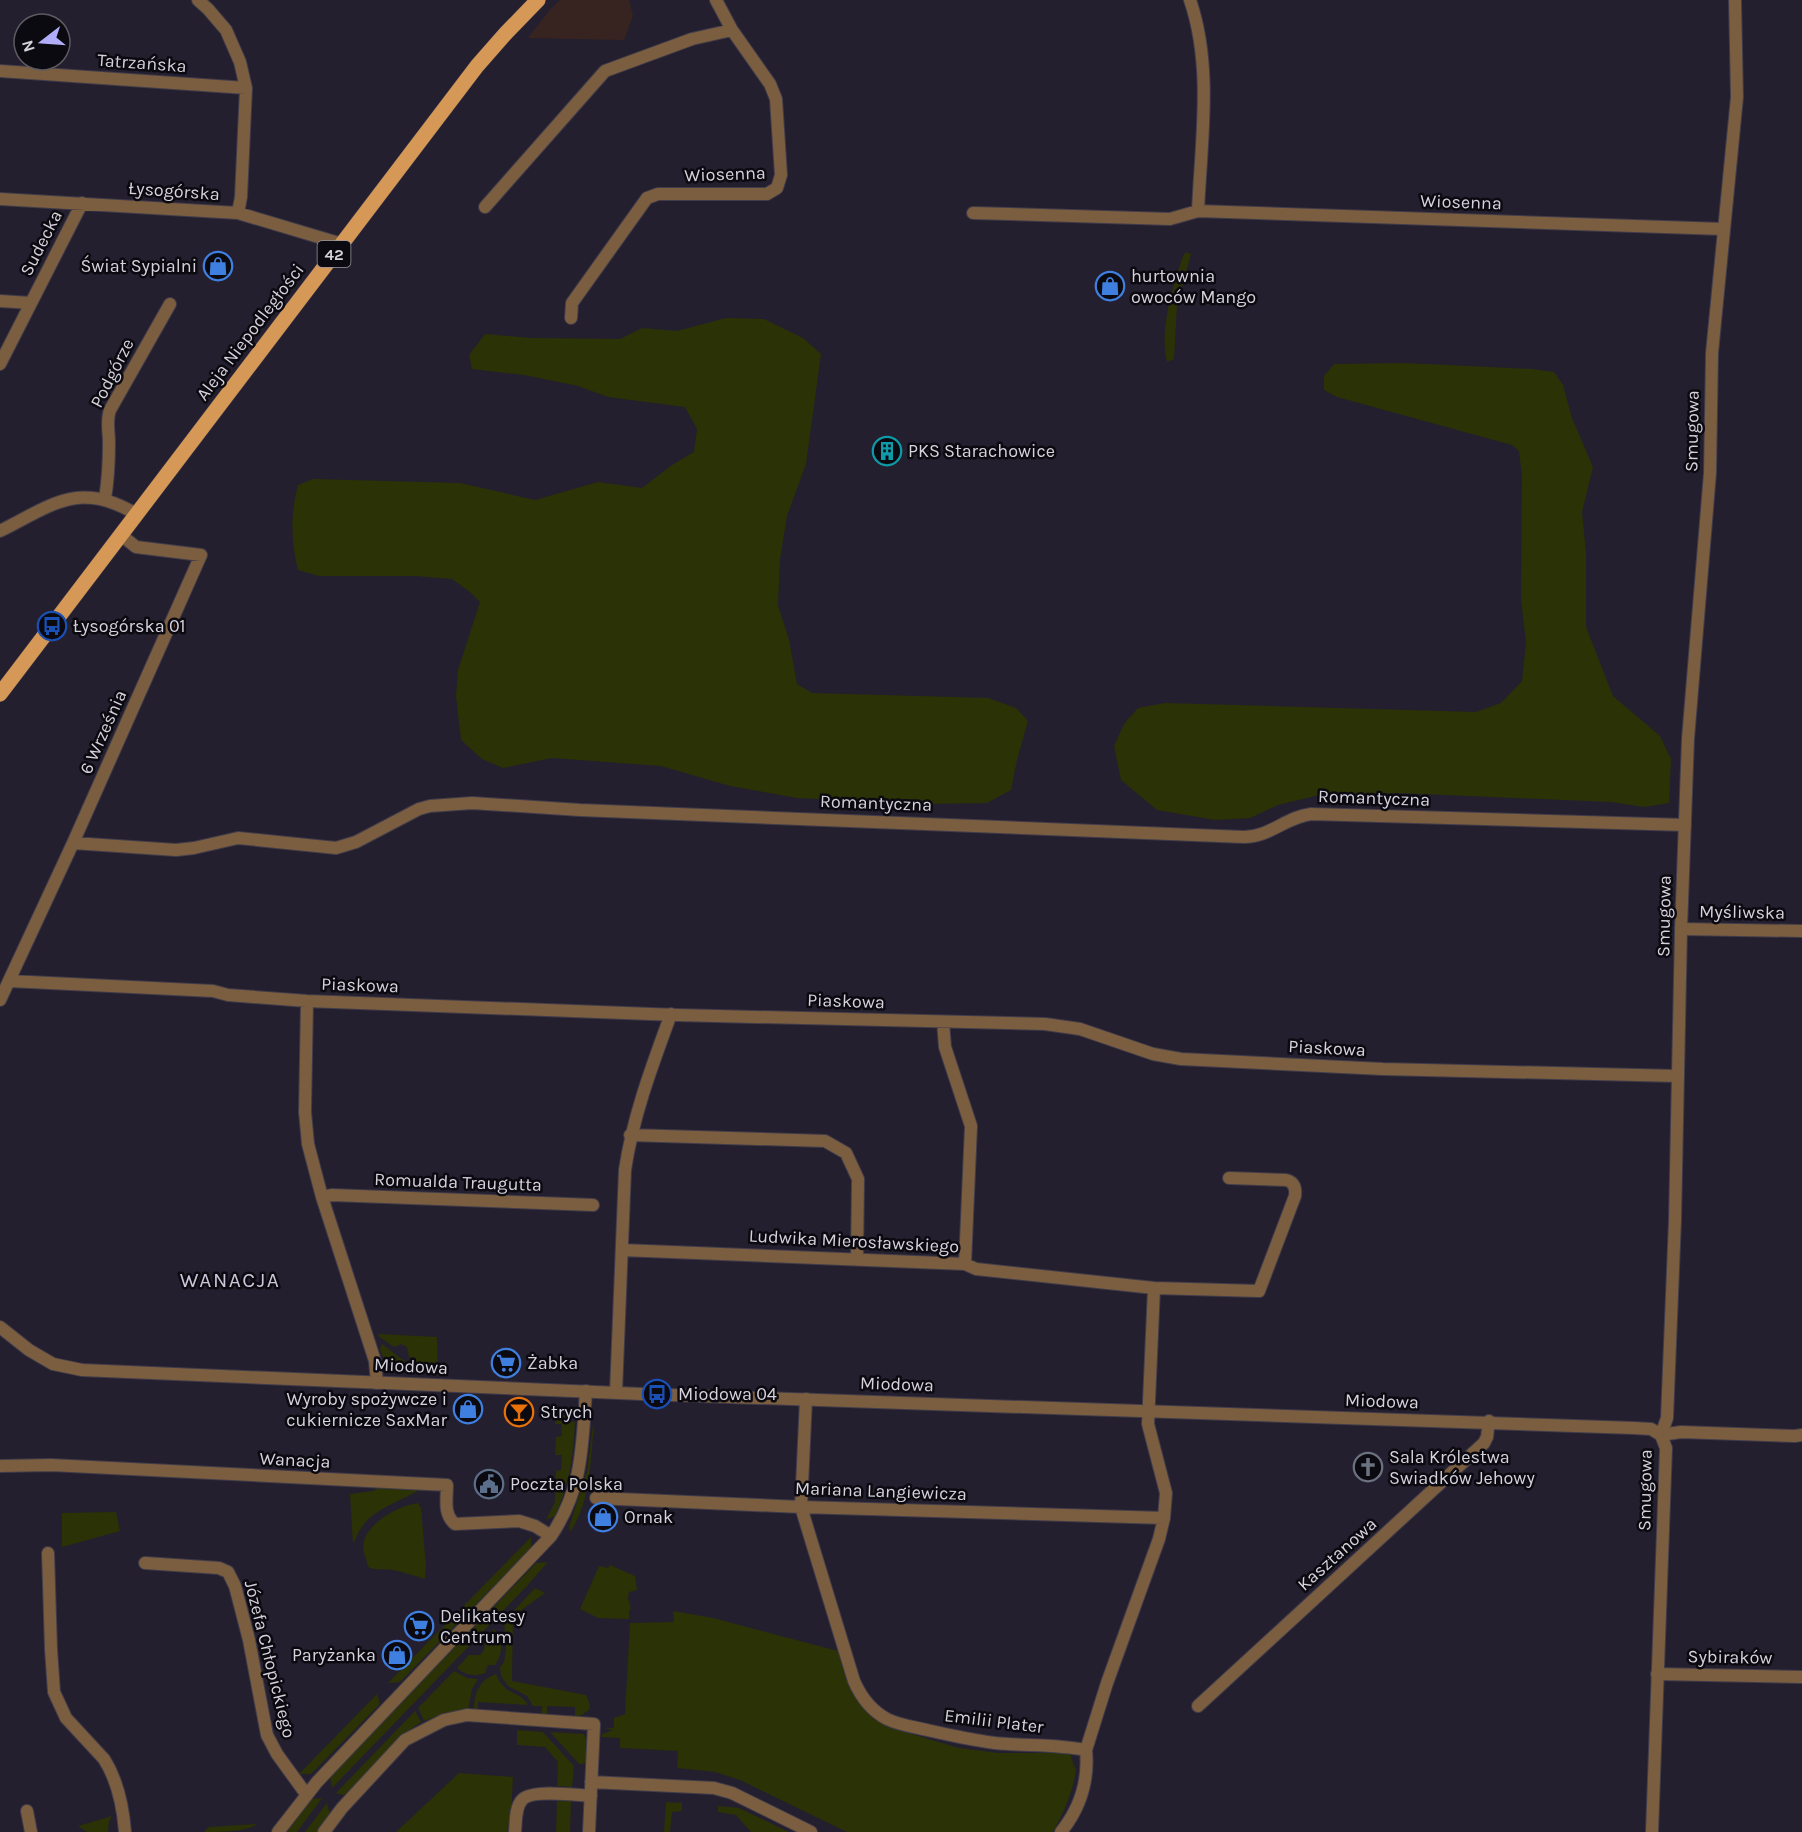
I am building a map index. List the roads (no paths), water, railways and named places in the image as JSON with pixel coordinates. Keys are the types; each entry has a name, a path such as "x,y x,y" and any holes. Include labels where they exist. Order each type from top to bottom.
{"main road":[{"name":"Aleja Niepodległości","path":"0,694 477,66 538,0"}],"street":[{"path":"198,0 226,30 240,62 246,88 241,198 238,213"},
{"path":"485,207 605,71 692,39 732,30 716,0"},
{"path":"1190,0 1201,46 1204,88 1198,211"},
{"name":"Smugowa","path":"1652,1832 1666,1448 1661,1435 1667,1418 1675,1220 1681,929 1688,740 1710,473 1712,353 1737,97 1735,0"},
{"name":"Wiosenna","path":"571,318 572,303 647,198 657,194 767,194 777,188 781,175 776,99 770,84 732,30"},
{"name":"Tatrzańska","path":"0,71 246,88"},
{"name":"Łysogórska","path":"0,199 238,213 342,244"},
{"name":"Sudecka","path":"0,364 82,203"},
{"name":"Wiosenna","path":"973,213 1170,219 1198,211 1723,229"},
{"path":"0,302 31,303"},
{"name":"Podgórze","path":"105,499 109,477 107,423 110,410 170,304"},
{"path":"0,531 65,499 81,496 105,499 136,514"},
{"name":"6 Września","path":"0,1000 73,843 201,555 136,547 120,535"},
{"name":"Romantyczna","path":"73,843 182,850 238,838 336,848 356,842 419,809 472,803 1244,837 1262,835 1295,817 1311,814 1685,825"},
{"name":"Myśliwska","path":"1681,929 1802,931"},
{"name":"Piaskowa","path":"9,981 213,991 228,996 307,1001 1045,1024 1080,1029 1153,1054 1181,1059 1383,1069 1678,1076"},
{"path":"307,1001 305,1112 308,1144 322,1197 375,1361 377,1383"},
{"path":"616,1392 625,1170 630,1135 671,1014"},
{"path":"943,1022 945,1047 971,1126 965,1263"},
{"path":"630,1135 825,1141 846,1153 858,1179 857,1259"},
{"name":"Ludwika Mierosławskiego","path":"622,1250 965,1263 976,1269 1154,1288 1259,1291 1295,1196 1295,1188 1293,1183 1286,1180 1229,1178"},
{"name":"Romualda Traugutta","path":"322,1197 333,1195 593,1205"},
{"path":"1061,1832 1072,1818 1084,1792 1087,1776 1086,1750 1107,1683 1159,1539 1164,1518 1166,1492 1148,1424 1154,1288"},
{"name":"Miodowa","path":"0,1327 29,1350 53,1364 82,1370 586,1392 1489,1422 1651,1429 1661,1435 1681,1432 1802,1435"},
{"path":"278,1832 306,1794 551,1536 572,1499 578,1477 586,1392"},
{"name":"Emilii Plater","path":"806,1399 801,1507 854,1682 870,1707 887,1719 943,1734 993,1742 1086,1750"},
{"name":"Kasztanowa","path":"1198,1706 1484,1443 1489,1422"},
{"name":"Wanacja","path":"0,1466 51,1465 447,1485 449,1518 455,1524 519,1521 535,1526 551,1536"},
{"name":"Mariana Langiewicza","path":"596,1498 1164,1518"},
{"path":"48,1553 54,1692 66,1718 106,1762 120,1794 125,1832"},
{"name":"Józefa Chłopickiego","path":"145,1563 219,1568 228,1572 235,1586 254,1660 267,1735 277,1754 306,1794"},
{"name":"Sybiraków","path":"1657,1674 1802,1677"},
{"path":"324,1832 342,1808 405,1740 444,1720 467,1715 594,1724 589,1832"},
{"path":"591,1782 714,1788 732,1793 811,1832"},
{"path":"515,1832 518,1807 522,1799 531,1793 591,1796"},
{"path":"27,1811 31,1832"}],"place":[{"name":"Świat Sypialni","path":"218,266"},
{"name":"hurtownia owoców Mango","path":"1110,286"},
{"name":"PKS Starachowice","path":"887,451"},
{"name":"Łysogórska 01","path":"52,626"},
{"name":"Żabka","path":"506,1363"},
{"name":"Miodowa 04","path":"657,1394"},
{"name":"Wyroby spożywcze i cukiernicze SaxMar","path":"468,1409"},
{"name":"Strych","path":"519,1412"},
{"name":"Sala Królestwa Swiadków Jehowy","path":"1368,1467"},
{"name":"Poczta Polska","path":"489,1484"},
{"name":"Ornak","path":"603,1517"},
{"name":"Delikatesy Centrum","path":"419,1626"},
{"name":"Paryżanka","path":"397,1655"}],"district":[{"name":"WANACJA","path":"230,1280"}]}
